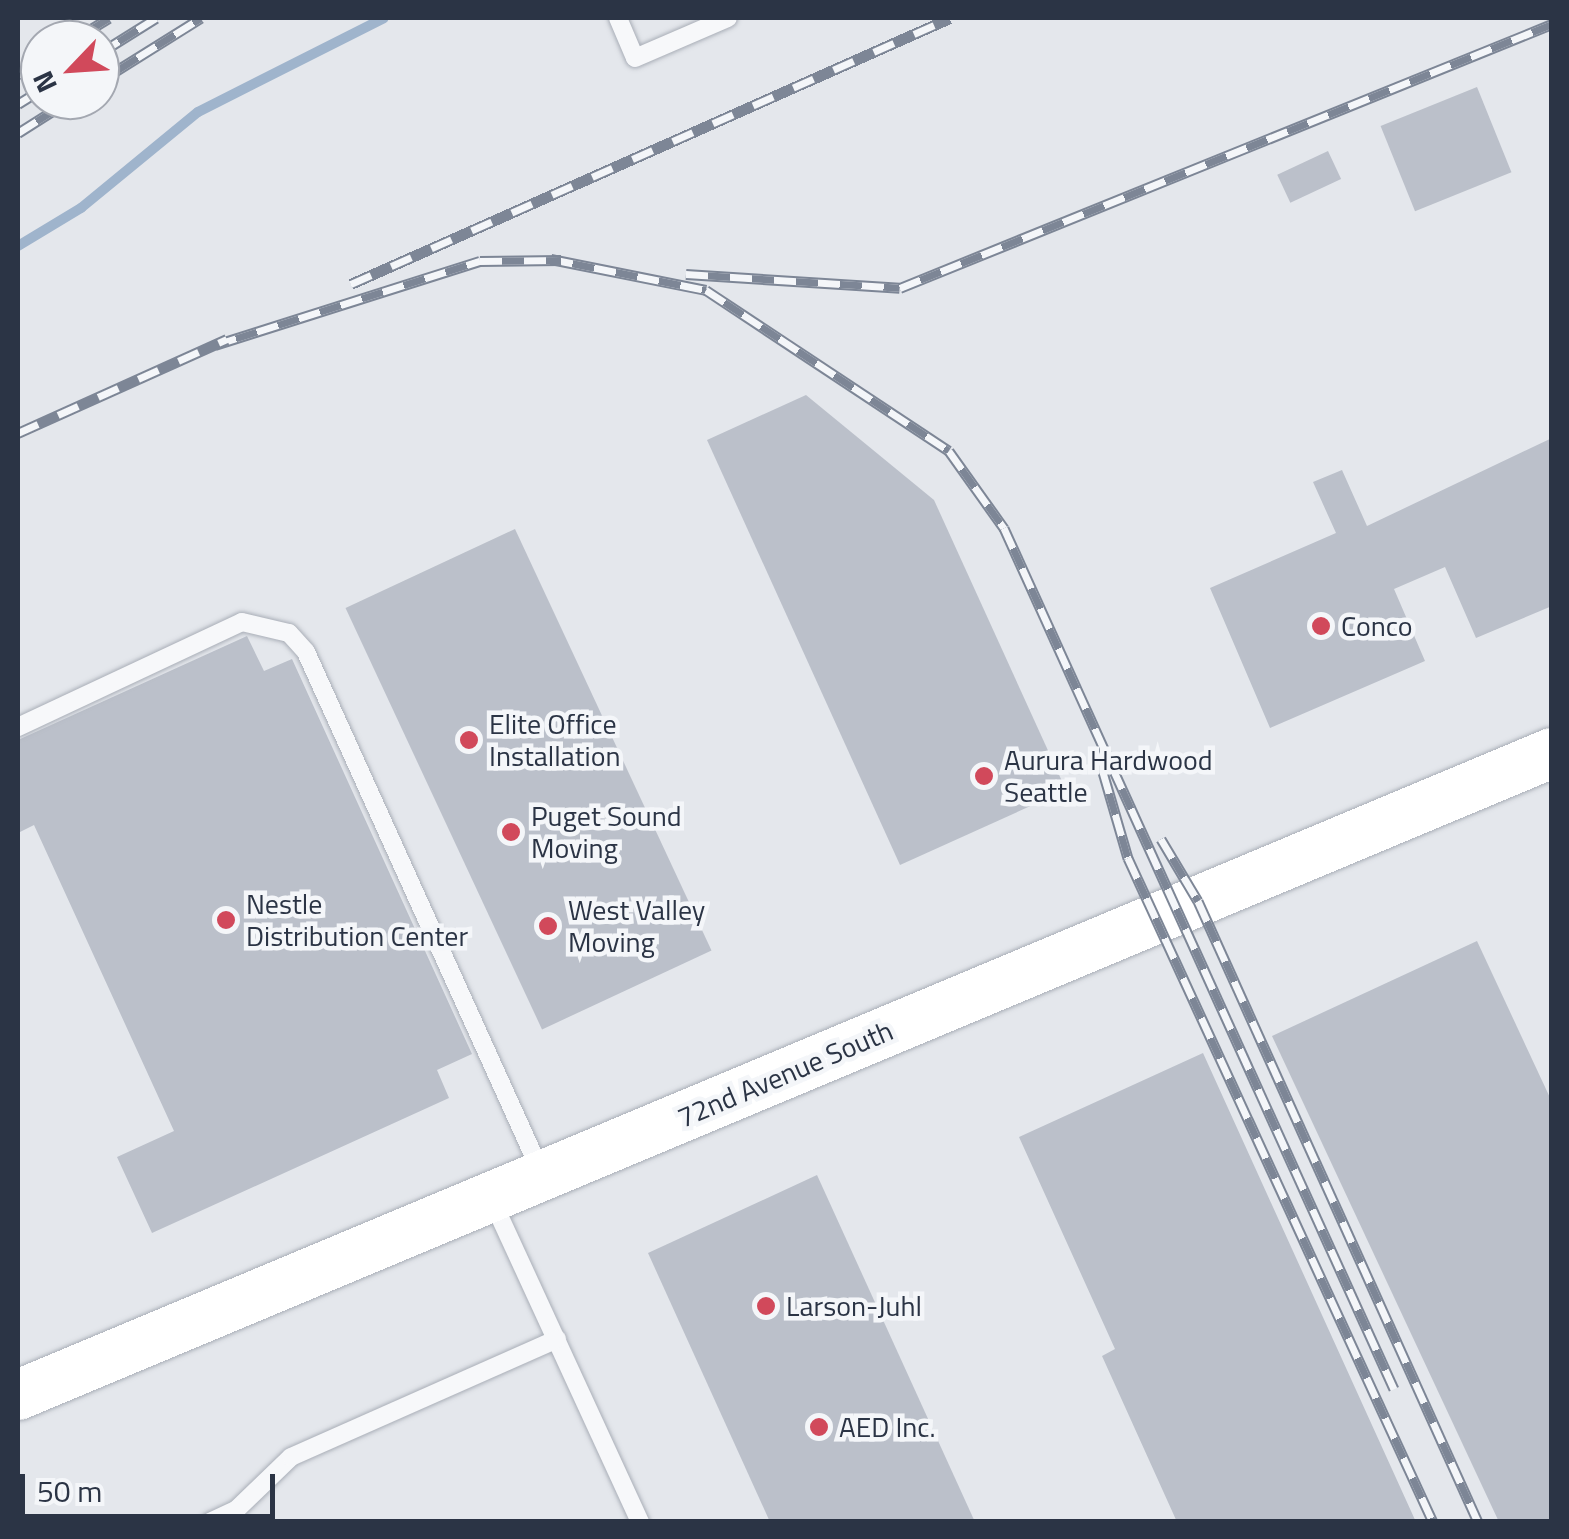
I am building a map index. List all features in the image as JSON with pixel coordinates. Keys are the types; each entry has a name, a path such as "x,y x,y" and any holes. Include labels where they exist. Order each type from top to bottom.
{"street":[{"name":"72nd Avenue South","path":"18,1395 1552,753"}],"lane":[{"path":"618,18 635,58 728,18"},
{"path":"18,727 242,622 289,633 306,652 542,1175"},
{"path":"490,1198 640,1522"},
{"path":"210,1522 236,1510 291,1456 556,1340"}],"building":[{"path":"1477,87 1511,172 1415,211 1381,126"},
{"path":"1328,151 1341,179 1290,203 1277,175"},
{"path":"806,395 934,500 1066,790 900,865 707,440"},
{"path":"1552,438 1552,606 1476,638 1445,567 1394,589 1425,661 1270,728 1210,588 1336,533 1313,482 1342,470 1367,526"},
{"path":"515,529 712,950 542,1029 346,608"},
{"path":"247,636 264,671 292,659 472,1054 437,1070 449,1098 152,1233 117,1157 174,1131 34,825 18,833 18,740"},
{"path":"1477,941 1552,1102 1552,1522 1499,1522 1272,1036"},
{"path":"1203,1053 1416,1522 1177,1522 1102,1356 1115,1349 1019,1137"},
{"path":"817,1175 975,1522 770,1522 648,1253"}],"waterway":[{"path":"18,246 81,208 198,112 384,18"}],"railway":[{"path":"120,40 156,18"},
{"path":"120,69 201,18"},
{"path":"351,284 950,18"},
{"path":"686,274 900,288 1552,24"},
{"path":"18,133 38,120"},
{"path":"551,259 706,290 949,451 1004,528 1394,1389"},
{"path":"215,345 480,261 561,260"},
{"path":"18,433 227,339"},
{"path":"1103,772 1128,858 1433,1522"},
{"path":"1161,839 1198,901 1478,1522"}],"place":[{"name":"Conco","path":"1321,626"},
{"name":"Elite Office Installation","path":"469,740"},
{"name":"Aurura Hardwood Seattle","path":"984,776"},
{"name":"Puget Sound Moving","path":"511,832"},
{"name":"Nestle Distribution Center","path":"226,920"},
{"name":"West Valley Moving","path":"548,926"},
{"name":"Larson-Juhl","path":"766,1306"},
{"name":"AED Inc.","path":"819,1427"}]}
